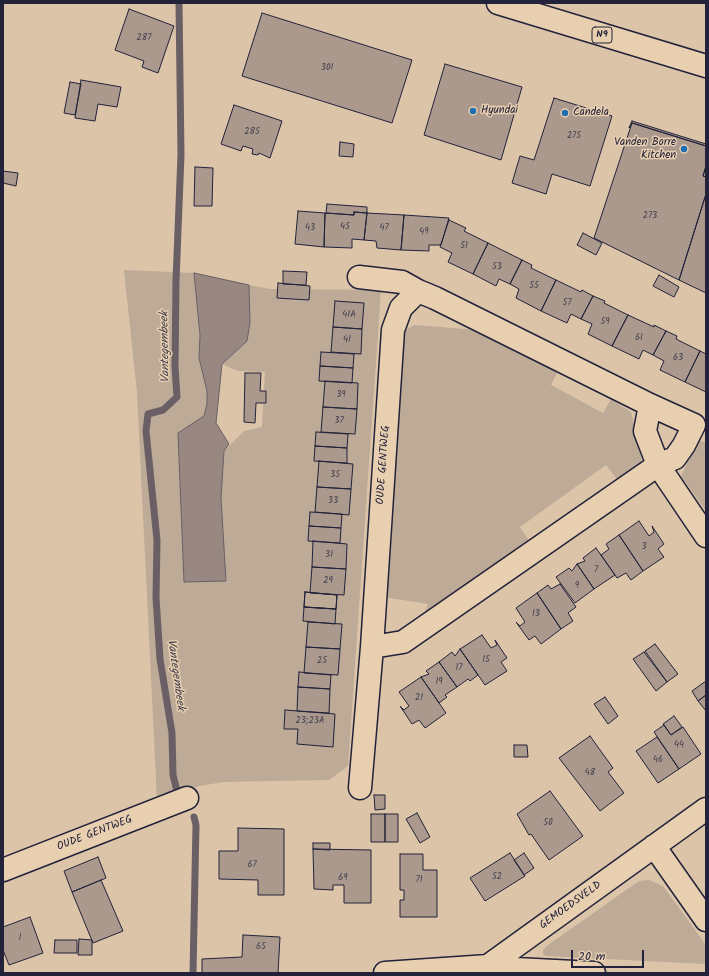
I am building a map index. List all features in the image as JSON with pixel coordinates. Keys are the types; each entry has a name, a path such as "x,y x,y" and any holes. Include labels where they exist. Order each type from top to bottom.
{"street":[{"name":"N9","path":"498,3 706,66"},
{"path":"359,277 402,282 650,405 700,427 675,458 658,465 403,642 372,646"},
{"name":"OUDE GENTWEG","path":"360,788 372,646 393,330 401,308 418,291"},
{"path":"650,405 644,431 658,465 706,536"},
{"name":"OUDE GENTWEG","path":"3,870 187,798"},
{"name":"GEMOEDSVELD","path":"488,966 706,809"},
{"path":"654,846 706,920"},
{"path":"385,973 488,966 594,973"}],"shaded area":[{"path":"124,270 194,273 200,335 199,358 207,391 207,404 204,416 178,433 221,498 224,451 244,431 262,427 265,372 238,371 222,364 247,341 250,323 249,285 270,289 381,290 348,766 329,780 224,782 199,786 157,800 137,393"},
{"path":"194,273 249,285 250,323 247,341 222,364 216,423 229,444 224,451 221,498 226,581 184,582 178,433 204,416 207,404 207,391 199,358 200,335"},
{"path":"414,325 478,330 558,371 551,385 603,413 611,399 631,412 642,462 617,479 606,465 520,527 530,542 424,616 428,604 383,597 398,335"},
{"path":"699,440 706,443 706,511 681,476"},
{"path":"649,880 663,886 706,945 706,964 546,956 543,954 543,950 548,945 639,881"}],"building":[{"path":"129,9 174,26 158,73 142,67 144,61 115,50"},
{"path":"262,13 412,60 392,123 242,76"},
{"name":"Hyundai","path":"445,64 522,87 501,160 424,135"},
{"path":"81,80 121,87 117,107 98,104 95,121 75,118"},
{"path":"70,82 81,84 75,115 64,113"},
{"path":"554,98 612,116 590,186 552,174 546,194 512,183 520,156 534,160"},
{"path":"234,105 282,121 270,158 259,153 258,155 252,154 253,149 243,146 241,151 221,144"},
{"path":"632,121 706,144 706,146 632,123 629,128"},
{"path":"632,123 706,146 706,166 703,176 706,177 706,194 679,280 594,238"},
{"path":"340,142 354,144 353,157 339,156"},
{"path":"706,166 706,177 703,176"},
{"path":"195,167 213,168 212,206 194,206"},
{"path":"3,171 18,173 16,186 3,183"},
{"path":"706,194 706,293 679,280"},
{"path":"327,204 367,207 367,213 354,212 354,215 326,213"},
{"path":"298,211 325,213 324,247 295,244"},
{"path":"354,212 367,213 364,240 352,239 352,248 324,247 325,213 354,215"},
{"path":"367,213 404,215 401,250 377,248 376,241 364,240"},
{"path":"404,215 449,218 441,245 429,245 429,251 401,250"},
{"path":"449,220 466,228 464,231 488,243 473,274 448,262 452,253 440,247"},
{"path":"583,233 602,243 596,255 577,245"},
{"path":"488,243 522,260 510,284 499,279 496,286 473,274"},
{"path":"522,260 532,265 531,268 556,280 541,311 516,298 519,289 510,284"},
{"path":"283,271 307,272 306,285 283,284"},
{"path":"659,275 679,287 674,297 653,286"},
{"path":"556,280 593,296 581,319 571,314 567,323 541,311"},
{"path":"278,283 310,286 309,300 277,298"},
{"path":"593,296 605,301 604,303 628,315 612,346 588,334 592,324 581,319"},
{"path":"335,301 364,303 362,329 333,327"},
{"path":"628,315 666,331 653,355 643,350 639,359 612,346"},
{"path":"333,327 362,329 361,354 331,352"},
{"path":"666,331 677,336 676,339 700,351 685,382 660,370 664,361 653,355"},
{"path":"700,351 706,354 706,392 685,382"},
{"path":"321,352 354,354 353,368 320,366"},
{"path":"320,366 353,368 352,383 319,381"},
{"path":"245,373 261,373 260,391 266,391 266,403 256,403 255,423 244,422"},
{"path":"325,381 358,383 357,409 323,407"},
{"path":"323,407 357,409 355,434 321,432"},
{"path":"316,432 348,434 347,448 315,446"},
{"path":"315,446 347,448 347,463 314,461"},
{"path":"319,461 353,464 351,489 317,487"},
{"path":"317,487 351,489 349,515 315,512"},
{"path":"310,512 342,514 341,528 309,526"},
{"path":"639,521 649,536 654,532 652,526 664,544 658,549 664,557 643,571 619,535"},
{"path":"309,526 341,528 340,543 308,541"},
{"path":"619,535 643,571 631,580 626,573 617,578 601,555 609,549 606,544"},
{"path":"313,541 347,544 346,569 312,567"},
{"path":"596,548 615,575 594,589 577,564 585,561 583,558"},
{"path":"577,564 594,589 575,603 556,577 569,568 572,571"},
{"path":"312,567 346,569 344,595 310,593"},
{"path":"560,584 576,607 568,613 573,621 561,629 537,593 548,585 551,589"},
{"path":"305,592 337,595 336,609 304,607"},
{"path":"305,592 337,595 336,609 304,607"},
{"path":"537,593 561,629 541,644 535,636 529,640 516,622 520,626 525,622 516,608"},
{"path":"304,607 336,609 335,624 303,621"},
{"path":"308,622 342,624 340,649 306,647"},
{"path":"482,635 491,648 497,645 495,640 507,658 501,662 507,671 485,685 460,649"},
{"path":"655,644 678,674 667,682 645,651"},
{"path":"306,647 340,649 338,675 304,673"},
{"path":"460,649 478,675 470,681 468,679 457,687 439,662 452,652 455,656"},
{"path":"644,652 667,682 656,691 633,659"},
{"path":"439,662 457,687 445,695 447,697 439,703 421,677 429,674 426,671"},
{"path":"299,672 331,675 330,689 298,687"},
{"path":"421,677 446,713 425,728 419,720 412,724 400,706 404,710 409,706 399,692"},
{"path":"706,681 706,695 698,701 692,691"},
{"path":"298,687 330,689 329,713 297,711"},
{"path":"706,695 706,711 698,701"},
{"path":"605,697 618,716 608,724 594,704"},
{"path":"285,710 335,714 333,747 297,744 298,729 284,729"},
{"path":"674,716 682,727 671,735 663,724"},
{"path":"664,725 671,735 683,727 701,754 679,769 654,732"},
{"path":"590,736 613,768 608,772 624,793 600,811 559,758"},
{"path":"657,737 679,769 658,783 636,751"},
{"path":"514,745 527,745 528,757 514,757"},
{"path":"550,791 583,836 549,860 531,834 529,835 517,814"},
{"path":"374,795 385,795 385,809 375,810"},
{"path":"417,813 430,837 420,843 406,819"},
{"path":"371,814 385,814 385,842 371,842"},
{"path":"385,814 398,814 398,842 385,842"},
{"path":"238,828 284,829 284,895 258,895 258,880 219,879 219,851 238,851"},
{"path":"313,843 330,843 330,850 313,849"},
{"path":"313,849 371,850 371,903 344,903 344,885 333,885 333,890 314,889"},
{"path":"510,853 525,876 485,901 470,878"},
{"path":"524,853 534,868 524,875 514,860"},
{"path":"400,854 423,854 423,870 437,870 437,917 400,917 400,900 404,900 404,890 400,890"},
{"path":"98,857 106,878 72,892 64,871"},
{"path":"101,880 123,931 93,943 72,892"},
{"path":"30,917 43,953 9,965 3,950 3,927"},
{"path":"243,935 280,937 278,973 202,973 202,959 242,957"},
{"path":"79,939 92,940 92,955 78,955"},
{"path":"55,940 77,940 77,953 54,953"}],"waterway":[{"name":"Vantegembeek","path":"177,791 173,775 172,733 160,659 156,598 157,540 146,431 148,414 163,410 177,397 175,367 176,281 181,155 179,3"},
{"name":"Vantegembeek","path":"193,973 196,825 194,817"}],"place":[{"name":"Hyundai","path":"473,111"},
{"name":"Candela","path":"565,113"},
{"name":"Vanden Borre Kitchen","path":"684,149"}]}
